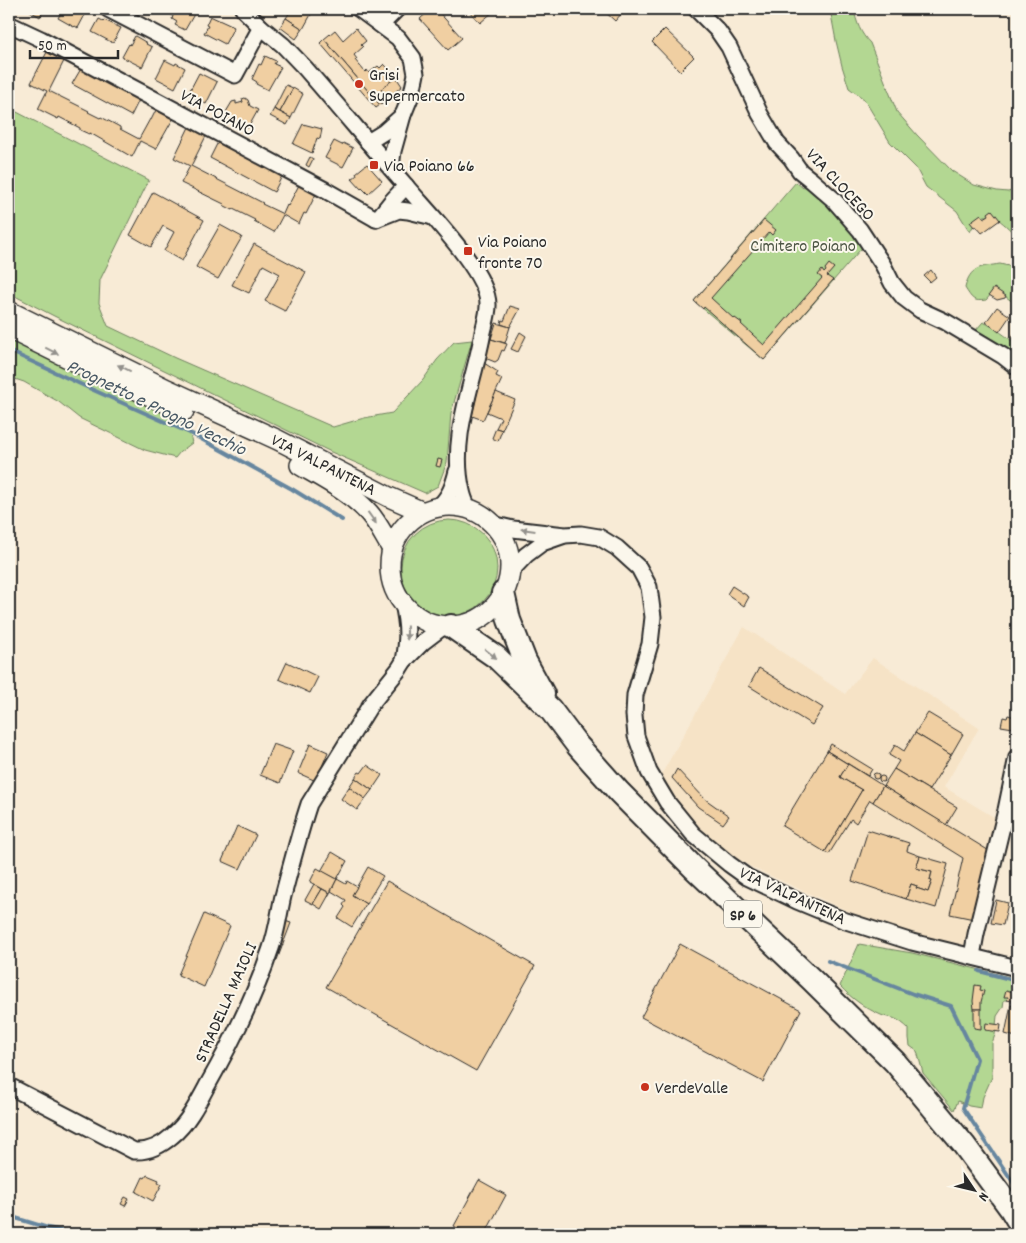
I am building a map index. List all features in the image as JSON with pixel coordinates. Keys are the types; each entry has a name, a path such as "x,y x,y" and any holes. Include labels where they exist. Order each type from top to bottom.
{"highway":[{"name":"VIA VALPANTENA","path":"506,583 509,620 525,660 550,709"},
{"path":"448,626 496,657 550,709"},
{"name":"SP 6","path":"550,709 578,746 619,792 694,868 895,1062 964,1145 1017,1219"}],"main road":[{"name":"VIA VALPANTENA","path":"9,311 167,389 278,440 390,497 431,510 454,506 468,509 480,515 492,524 506,546 509,559 506,583 494,606 482,617 469,623 448,626"},
{"name":"VIA VALPANTENA","path":"9,329 90,369 290,460 328,481 346,492 370,514 392,549"},
{"path":"431,510 410,522 399,534 392,549 390,572 397,594 411,612 433,624 448,626"}],"street":[{"path":"108,9 235,75 261,27"},
{"path":"243,9 305,68 458,245 486,291 488,304 480,349 464,411 459,448 458,468 462,491 468,509"},
{"path":"359,9 398,38 413,58 416,74 412,94 403,115 393,151 391,168"},
{"path":"381,25 397,9"},
{"name":"VIA CLOCEGO","path":"696,9 718,31 729,47 760,114 777,142 800,171 833,199 860,230 883,265 892,283 904,298 920,310 946,322 1003,356 1017,367"},
{"name":"VIA POIANO","path":"9,24 376,219"},
{"path":"368,142 384,132 403,115"},
{"path":"376,219 406,186"},
{"path":"376,219 399,210 433,217"},
{"path":"431,510 446,499 452,488 458,468"},
{"name":"VIA VALPANTENA","path":"492,524 513,529 599,537 617,548 639,568 649,587 653,618 650,644 635,695 636,736 649,772 667,802 693,834 747,877 797,901 843,920 912,942 1017,968"},
{"name":"VIA VALPANTENA","path":"506,583 526,555 542,543 565,535"},
{"name":"STRADELLA MAIOLI","path":"403,604 407,623 407,645 404,661"},
{"name":"STRADELLA MAIOLI","path":"9,1086 134,1151 146,1151 173,1136 194,1109 222,1060 261,977 272,946 283,897 309,804 372,704 404,661 422,642 448,626"},
{"path":"972,956 1017,757"}],"shaded area":[{"path":"744,627 845,694 873,658 979,728 944,787 997,819 975,922 962,948 885,928 751,867 687,825 649,792 664,770"}],"green space":[{"path":"830,9 854,9 859,28 870,43 897,112 952,171 974,185 997,191 1008,192 1017,189 1017,236 1003,223 988,216 982,217 977,221 970,232 957,211 926,187 916,168 890,142 864,99 849,88 842,66"},
{"path":"9,108 149,180 100,280 99,303 108,326 175,358 333,427 364,418 392,413 423,380 437,360 454,342 472,340 451,413 447,462 438,486 425,493 331,452 9,293"},
{"name":"Cimitero Poiano","path":"796,182 803,188 807,185 834,208 867,242 764,360 694,301"},
{"path":"1000,264 1017,268 1017,305 1002,294 993,292 986,300 978,301 971,297 965,288 970,275 977,269"},
{"path":"983,322 1017,344 1017,358 975,331"},
{"path":"9,335 188,425 192,443 175,458 145,450 79,418 59,402 24,382 9,377"},
{"path":"449,520 467,524 483,534 493,550 497,568 493,586 483,602 467,612 449,616 431,612 415,602 405,586 401,568 405,550 415,534 431,524"},
{"path":"859,944 912,953 1017,979 1017,1000 1004,1000 1003,1007 997,1016 992,1043 992,1077 983,1097 981,1108 969,1106 958,1101 954,1110 923,1073 917,1051 910,1046 909,1029 897,1020 882,1016 864,1006 840,986"}],"building":[{"path":"27,9 44,9 40,17"},
{"path":"63,9 82,9 87,11 78,28 58,18"},
{"path":"173,9 197,9 185,30 175,25 177,22 172,19 173,16 170,14"},
{"path":"292,9 314,9 303,29 286,18"},
{"path":"431,9 436,9 462,38 448,50 420,19"},
{"path":"467,9 492,9 494,11 480,23"},
{"path":"602,9 620,9 623,12 615,21"},
{"path":"210,16 234,27 225,44 204,33"},
{"path":"286,18 303,29 296,39 280,27"},
{"path":"99,19 121,28 113,43 92,32"},
{"path":"356,28 366,41 361,45 363,47 354,55 357,59 355,60 365,72 367,70 369,73 384,64 396,77 381,89 388,98 380,105 324,39 335,30 343,40"},
{"path":"665,29 694,57 680,71 652,42"},
{"path":"135,36 152,47 142,67 122,57"},
{"path":"324,39 380,105 376,108 320,43"},
{"path":"47,52 64,61 49,91 88,112 120,127 120,129 139,139 156,110 173,119 156,149 140,141 132,157 59,117 58,119 38,109 47,91 31,83"},
{"path":"265,56 276,61 274,64 281,67 268,90 256,84 257,82 252,79"},
{"path":"165,60 185,68 175,88 156,78"},
{"path":"82,67 113,86 114,84 130,92 128,94 139,100 131,116 72,84"},
{"path":"199,73 217,82 206,104 188,94"},
{"path":"396,77 402,86 388,98 381,89"},
{"path":"286,85 293,88 280,112 274,109"},
{"path":"293,88 303,94 291,118 280,112"},
{"path":"245,98 250,106 258,110 248,128 223,117 232,102 236,101 236,104 243,102 242,99"},
{"path":"274,109 291,118 287,125 270,116"},
{"path":"303,124 322,129 320,139 317,138 312,153 293,144"},
{"path":"189,127 206,136 191,166 262,204 283,214 299,185 316,194 299,224 283,215 274,232 255,220 181,183 190,166 174,158"},
{"path":"219,140 243,153 242,155 256,162 257,160 273,169 282,176 274,192 210,158"},
{"path":"334,141 353,148 343,167 325,158"},
{"path":"310,157 313,159 309,167 306,165"},
{"path":"367,164 382,181 368,194 352,179"},
{"path":"153,192 204,220 182,261 164,251 174,232 163,226 151,247 130,235"},
{"path":"992,210 1000,220 982,233 970,222 981,214 984,218"},
{"path":"764,220 776,230 772,235 769,232 711,298 734,319 742,323 764,345 822,278 818,275 822,270 824,273 829,264 834,268 827,276 833,280 764,360 704,307 703,309 694,301"},
{"path":"220,225 242,237 218,279 196,267"},
{"path":"254,244 306,272 285,311 265,301 280,274 263,265 249,293 232,285"},
{"path":"931,270 936,277 930,282 924,276"},
{"path":"994,288 1006,296 1005,298 997,300 989,295"},
{"path":"510,306 520,309 510,327 501,324"},
{"path":"997,307 1010,316 999,332 986,322"},
{"path":"496,323 510,327 505,343 491,339"},
{"path":"1017,330 1017,341 1012,337"},
{"path":"520,332 526,336 518,352 511,349"},
{"path":"491,339 507,344 495,362 485,358"},
{"path":"484,363 498,372 496,376 502,379 483,420 472,416"},
{"path":"496,392 515,400 502,430 496,428 501,418 487,412"},
{"path":"496,428 502,430 498,441 492,438"},
{"path":"438,459 442,460 440,467 436,466"},
{"path":"732,586 749,597 744,606 727,594"},
{"path":"287,662 318,677 310,693 279,679"},
{"path":"759,668 823,708 812,725 749,686"},
{"path":"928,713 963,734 951,755 915,733"},
{"path":"1008,715 1015,717 1013,728 1001,726 1003,717 1007,718"},
{"path":"915,733 951,755 929,790 894,769 899,761 889,755 895,745 904,751"},
{"path":"273,744 293,751 280,783 260,775"},
{"path":"310,744 328,752 316,781 298,773"},
{"path":"831,744 872,769 868,776 827,751"},
{"path":"827,751 848,764 840,777 862,790 825,852 782,826"},
{"path":"848,764 883,786 873,802 870,800 856,823 851,819 829,854 825,852 862,790 840,777"},
{"path":"367,765 382,775 372,790 355,778"},
{"path":"677,769 705,799 729,816 723,824 698,807 672,778"},
{"path":"894,769 957,807 946,825 883,786"},
{"path":"876,773 879,776 876,779 873,776"},
{"path":"882,776 885,779 882,782 879,779"},
{"path":"355,778 372,790 365,799 349,787"},
{"path":"883,786 991,852 974,919 950,914 963,858 873,802"},
{"path":"349,787 365,799 357,810 341,799"},
{"path":"237,826 256,835 240,869 222,861"},
{"path":"868,830 909,843 907,851 920,856 916,868 932,872 930,880 932,881 928,892 911,884 906,899 852,881"},
{"path":"332,852 347,861 337,879 321,871"},
{"path":"920,856 948,864 936,908 906,899 911,884 928,892 932,881 930,880 932,872 916,868"},
{"path":"368,867 383,876 366,904 352,895"},
{"path":"317,868 337,879 330,893 310,882"},
{"path":"337,879 346,884 347,881 357,887 352,895 366,904 352,927 338,918 345,907 343,905 346,900 331,891"},
{"path":"387,881 535,966 476,1071 326,987"},
{"path":"314,884 322,889 313,904 305,900"},
{"path":"322,889 330,893 321,909 313,904"},
{"path":"996,900 1008,903 1003,925 991,923"},
{"path":"204,914 230,926 204,987 178,975"},
{"path":"285,921 291,923 277,960 273,959"},
{"path":"680,944 801,1010 763,1082 641,1017"},
{"path":"975,985 981,986 980,990 984,991 981,1009 974,1009"},
{"path":"1006,990 1017,993 1017,1002 1007,1000 1008,997 1004,997"},
{"path":"1011,1005 1017,1007 1016,1037 1005,1034"},
{"path":"974,1009 981,1009 981,1029 974,1028"},
{"path":"986,1023 1001,1025 1000,1032 985,1030"},
{"path":"147,1175 159,1180 158,1182 162,1184 153,1201 136,1192 143,1177 145,1178"},
{"path":"479,1180 506,1195 485,1234 468,1234 454,1226"},
{"path":"125,1197 129,1199 125,1206 121,1204"}],"waterway":[{"name":"Prognetto e Progno Vecchio","path":"9,351 192,434 292,489 342,520"},
{"name":"Prognetto e Progno Vecchio","path":"828,961 913,994 951,1006 977,1059 963,1108 1017,1188"},
{"path":"979,971 1017,981"},
{"path":"9,1216 48,1228 77,1234"}],"place":[{"name":"Grisi Supermercato","path":"359,84"},
{"name":"Via Poiano 66","path":"374,165"},
{"name":"Via Poiano fronte 70","path":"468,251"},
{"name":"VerdeValle","path":"645,1087"}]}
